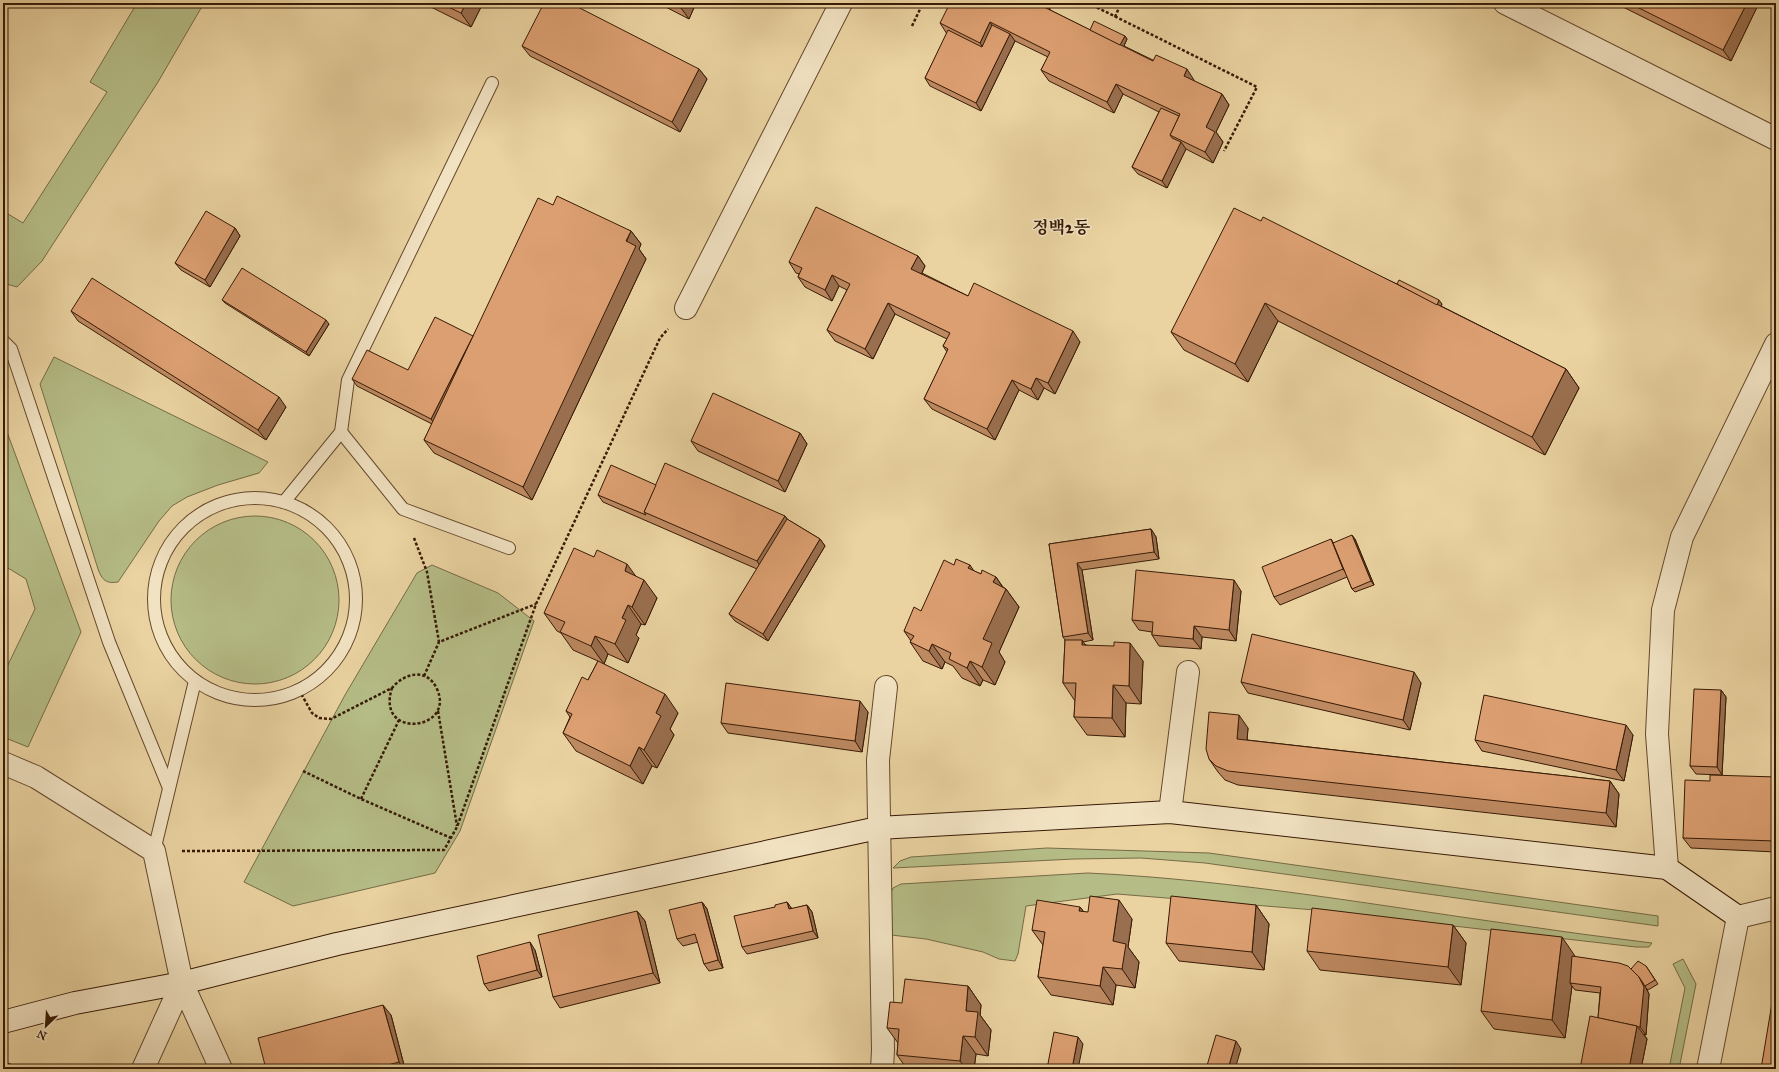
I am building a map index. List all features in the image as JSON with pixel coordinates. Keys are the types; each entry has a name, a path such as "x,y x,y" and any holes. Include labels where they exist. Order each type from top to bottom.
{"street":[{"path":"686,308 841,3"},
{"path":"1505,3 1776,139"},
{"path":"1667,868 1657,734 1663,610 1682,537 1776,344"},
{"path":"1170,812 1188,672"},
{"path":"882,1069 883,1050 878,760 886,687"},
{"path":"3,763 36,777 154,851 182,983 221,1069"},
{"path":"3,1022 75,1003 182,983 337,944 878,828 1170,812 1667,868 1738,917 1776,908"},
{"path":"1708,1069 1738,917"},
{"path":"143,1069 182,983"}],"lane":[{"path":"284,502 341,432 348,380 492,83"},
{"path":"3,341 11,349 109,642 169,788"},
{"path":"341,432 403,509 509,548"},
{"path":"256,498 284,502 311,515 333,535 348,560 356,589 355,619 345,646 327,670 304,688 277,698 249,700 221,694 195,681 175,662 161,637 154,609 155,581 164,554 180,531 202,513 221,504 256,498"},
{"path":"154,851 195,681"}],"path":[{"path":"912,26 923,3"},
{"path":"1088,3 1257,86 1224,151"},
{"path":"1115,17 1121,3"},
{"path":"154,851 444,850 458,827 536,604 660,338 686,308"},
{"path":"403,509 427,572 439,642 424,676"},
{"path":"439,642 536,604"},
{"path":"415,674 424,676 430,679 438,690 440,697 437,710 433,716 421,724 406,724 393,713 389,697 392,688 398,680 406,676 415,674"},
{"path":"299,690 312,713 319,718 331,719 392,688"},
{"path":"437,710 458,827"},
{"path":"361,799 400,720"},
{"path":"303,771 361,799 451,838"}],"green space":[{"path":"137,3 204,3 158,82 42,261 17,287 3,283 3,211 23,223 107,92 90,82"},
{"path":"54,357 268,462 259,473 218,485 187,497 172,506 159,521 118,582 107,582 101,576 98,569 40,384"},
{"path":"3,431 7,432 81,632 28,747 3,737 3,675 35,609 26,579 3,565"},
{"path":"255,516 279,520 294,526 302,530 320,547 325,553 335,576 339,600 335,624 329,639 325,647 308,665 302,670 279,680 255,684 231,680 216,674 208,670 190,653 185,647 175,624 171,600 175,576 181,561 185,553 202,535 208,530 231,520"},
{"path":"432,565 498,593 534,621 460,831 435,873 293,906 244,882 345,695 417,573"},
{"path":"1047,848 1209,853 1658,916 1658,926 1205,863 1141,858 1074,859 893,868 900,861 911,857"},
{"path":"1088,873 1256,888 1652,943 1649,947 1636,947 1315,910 1117,894 1026,906 1018,954 1015,961 999,959 983,952 926,939 891,935 887,902 893,888 901,884"},
{"path":"1683,959 1696,984 1679,1069 1669,1069 1685,988 1673,964"}],"building":[{"path":"440,3 466,3 461,13"},
{"path":"544,3 570,3 699,69 672,122 522,46"},
{"path":"671,3 684,3 681,8"},
{"path":"950,3 960,7 962,3 1041,3 1040,5 1153,61 1156,55 1187,69 1184,76 1222,94 1206,127 1215,132 1205,152 1170,135 1180,114 1116,84 1107,102 1041,70 1050,52 990,22 980,43 940,23"},
{"path":"1629,3 1747,3 1723,50"},
{"path":"1094,21 1125,36 1120,45 1090,30"},
{"path":"992,25 1010,34 976,103 925,78 948,30 982,47"},
{"path":"1161,108 1179,116 1170,135 1172,138 1181,142 1162,181 1132,167"},
{"path":"557,196 631,231 626,241 636,246 523,487 424,440 538,198 553,205"},
{"path":"816,207 918,256 911,269 968,296 974,283 1073,331 1048,383 1036,378 1031,389 1012,380 987,429 924,399 948,349 943,346 950,333 888,303 865,349 827,330 850,284 832,275 825,290 798,277 802,268 789,262"},
{"path":"1234,208 1261,221 1263,217 1566,369 1532,437 1265,303 1235,364 1171,332"},
{"path":"206,211 235,228 205,280 175,263"},
{"path":"242,268 326,320 306,352 222,300"},
{"path":"92,278 279,397 258,430 71,311"},
{"path":"1399,280 1439,300 1437,305 1397,284"},
{"path":"435,317 473,336 431,419 352,379 367,350 408,370"},
{"path":"713,393 800,433 778,481 691,441"},
{"path":"665,463 785,516 757,561 644,512"},
{"path":"611,465 656,485 644,512 646,515 598,495"},
{"path":"787,519 820,539 763,634 729,614"},
{"path":"1151,529 1154,552 1077,563 1088,633 1063,637 1049,544"},
{"path":"1352,535 1371,581 1352,589 1333,543"},
{"path":"1331,539 1343,569 1274,597 1262,567"},
{"path":"574,548 594,557 597,550 627,564 625,571 644,580 632,607 628,605 622,618 626,620 615,644 595,636 591,646 560,632 565,622 544,613"},
{"path":"956,559 970,565 968,568 981,574 982,570 996,577 993,582 1006,589 983,639 992,643 982,667 970,661 967,668 949,659 951,653 932,644 929,651 910,642 914,636 904,631 914,607 921,611 944,560 954,565"},
{"path":"1136,570 1234,580 1229,630 1194,626 1193,639 1152,635 1153,622 1132,620"},
{"path":"1252,634 1414,672 1403,720 1241,682"},
{"path":"1065,640 1082,640 1082,645 1114,646 1114,642 1130,643 1129,686 1113,685 1112,718 1074,717 1076,683 1063,683"},
{"path":"598,661 665,694 656,713 661,716 644,750 639,747 630,766 563,733 572,714 566,711 582,677 588,680"},
{"path":"726,683 860,701 855,741 721,723"},
{"path":"1694,689 1721,690 1717,767 1690,766"},
{"path":"1484,695 1626,725 1616,770 1475,740"},
{"path":"1209,712 1239,715 1237,739 1610,781 1606,813 1228,771 1216,766 1209,759 1206,749"},
{"path":"1710,775 1776,777 1776,841 1683,838 1685,780 1710,781"},
{"path":"1090,896 1119,900 1113,941 1126,944 1122,969 1103,967 1100,986 1038,977 1045,932 1032,930 1037,900 1080,907 1079,911 1088,912"},
{"path":"1171,896 1256,905 1252,952 1166,943"},
{"path":"702,902 718,960 704,964 695,934 677,939 669,910"},
{"path":"787,902 789,909 807,905 813,931 742,947 734,916 775,907 775,905"},
{"path":"1312,908 1453,925 1448,967 1307,951"},
{"path":"637,911 653,973 553,997 538,935"},
{"path":"1491,929 1562,937 1552,1020 1481,1011"},
{"path":"530,942 537,970 484,984 477,956"},
{"path":"1572,956 1619,963 1628,966 1639,977 1644,987 1640,1027 1598,1018 1601,987 1570,983"},
{"path":"1638,961 1646,966 1655,980 1645,986 1631,969"},
{"path":"905,979 968,986 966,1011 978,1012 975,1037 963,1036 960,1061 897,1055 899,1029 887,1028 890,1002 902,1003"},
{"path":"1776,991 1776,1069 1761,1069 1773,997"},
{"path":"383,1005 399,1062 373,1069 266,1069 258,1038"},
{"path":"1590,1016 1637,1026 1629,1069 1580,1069"},
{"path":"1054,1032 1078,1037 1072,1069 1047,1069"},
{"path":"1216,1035 1236,1041 1228,1069 1206,1069"},
{"path":"3,1061 22,1069 3,1069"},
{"path":"1078,1066 1091,1069 1077,1069"}],"district":[{"name":"정백2동","path":"1061,227"}]}
